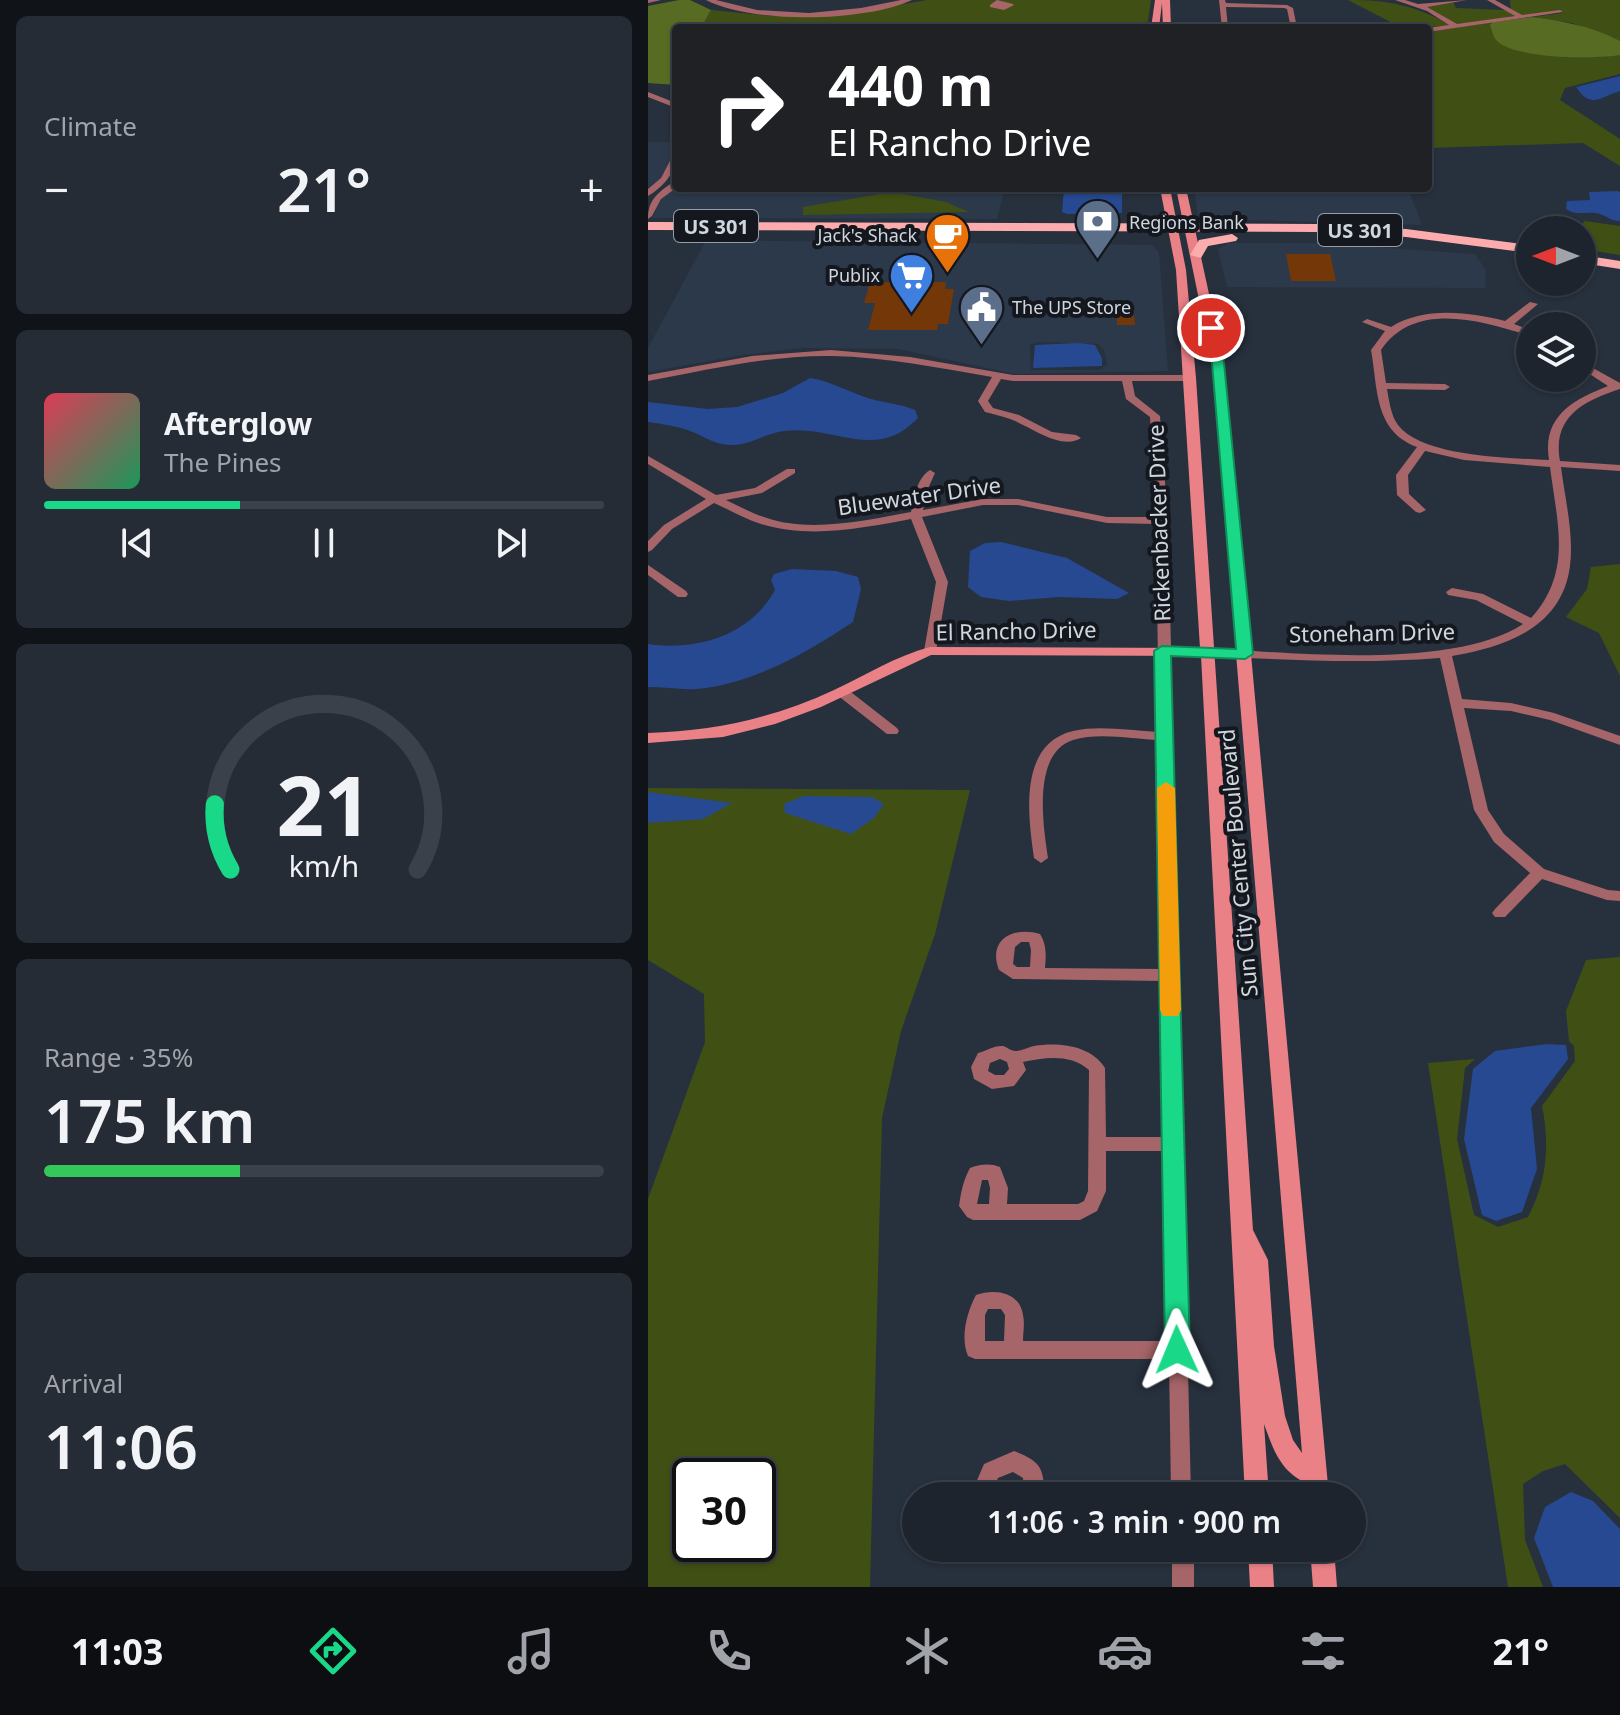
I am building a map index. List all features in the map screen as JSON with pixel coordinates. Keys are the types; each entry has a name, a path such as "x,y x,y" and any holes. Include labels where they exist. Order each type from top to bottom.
{"main road":[{"path":"1156,24 1159,0"},
{"path":"1166,0 1167,24"},
{"name":"Sun City Center Boulevard","path":"1166,192 1200,379 1208,652 1256,1482"},
{"name":"Sun City Center Boulevard","path":"1182,192 1218,363 1228,459 1316,1482"},
{"path":"1120,227 1153,221 1169,208"},
{"name":"US 301","path":"648,226 1120,227 1173,232"},
{"name":"US 301","path":"648,236 1383,231 1516,247"},
{"name":"US 301","path":"1190,232 1237,238 1404,242 1516,256"},
{"path":"1196,255 1203,243 1237,238"},
{"path":"1596,262 1620,268"},
{"path":"1596,266 1620,268"},
{"path":"1200,379 1214,389 1219,442 1228,459"},
{"name":"El Rancho Drive","path":"648,738 681,738 758,726 842,692 909,658 930,651 1208,652"},
{"path":"1242,1229 1257,1260 1271,1411 1286,1451 1298,1470 1312,1482"},
{"path":"1261,1562 1262,1587"},
{"path":"1323,1562 1325,1587"}],"street":[{"path":"649,1 658,0"},
{"path":"709,0 748,9 810,13 860,10 909,0"},
{"path":"731,0 803,9 849,7 890,0"},
{"path":"1398,0 1417,6 1455,26"},
{"path":"1417,6 1464,0"},
{"path":"1490,0 1521,17"},
{"path":"1225,24 1222,2 1285,6 1290,8 1293,24"},
{"path":"1432,29 1560,12"},
{"path":"648,87 672,95"},
{"path":"648,94 672,104"},
{"path":"648,193 664,179 672,164"},
{"path":"648,216 657,198 672,187"},
{"path":"1508,324 1533,304"},
{"path":"1516,327 1476,318 1445,317 1421,319 1390,330 1380,340 1376,350 1392,426 1404,439 1422,448 1453,455 1620,468"},
{"path":"1367,322 1390,330"},
{"path":"648,378 752,359 831,353 910,360 997,377 1200,379"},
{"path":"1596,373 1618,386"},
{"path":"997,377 983,401 989,410 1015,417 1050,435 1076,438"},
{"name":"Rickenbacker Drive","path":"1126,378 1130,397 1155,416 1162,521 1162,651 1181,1482"},
{"path":"1383,386 1445,387"},
{"name":"Stoneham Drive","path":"1208,652 1373,656 1445,653 1483,647 1509,638 1533,624 1562,589 1564,576 1565,553 1552,439 1563,418 1586,399 1618,386"},
{"path":"1420,510 1403,495 1402,475 1422,448"},
{"name":"Bluewater Drive","path":"648,459 714,499 755,518 786,526 845,528 983,502 1018,502 1107,520 1162,521"},
{"path":"648,548 668,527 714,499 758,491 791,471"},
{"path":"930,473 920,493 916,516 942,582 930,651"},
{"path":"648,569 682,594"},
{"path":"1452,592 1479,597 1533,624"},
{"path":"1445,653 1481,810 1499,838 1539,873 1620,896"},
{"path":"842,692 892,731"},
{"path":"1456,703 1511,707 1620,741"},
{"path":"1041,858 1034,814 1037,784 1050,748 1065,738 1084,735 1165,736"},
{"path":"1500,913 1539,873"},
{"path":"1037,973 1170,975"},
{"path":"997,1212 1080,1212 1091,1206 1097,1191 1099,1076 1091,1061 1067,1053 1027,1053 1014,1058"},
{"path":"1097,1144 1174,1144"},
{"path":"1013,1350 1177,1350"},
{"path":"986,1482 991,1471 1014,1461 1033,1472 1034,1482"},
{"path":"1183,1562 1183,1587"}],"shaded area":[{"path":"648,142 672,142 672,157 660,179 648,189"},
{"path":"672,191 1004,192 997,219 652,218 662,198"},
{"path":"1195,192 1410,192 1422,225 1207,219 1198,216"},
{"path":"706,240 1152,245 1159,252 1168,371 1015,374 898,349 803,348 648,372 648,348","holes":["1039,342 1098,344 1104,350 1107,365 1099,370 1031,370 1030,345"]},
{"path":"1228,243 1321,243 1475,254 1485,269 1485,288 1227,287 1218,249"}],"green space":[{"path":"690,0 711,10 703,24 672,24 672,85 648,83 648,6"},
{"path":"927,0 1151,0 1148,24 703,24 711,10 772,16 840,15"},
{"path":"1348,0 1401,5 1451,26 1432,27 1432,24 1394,24"},
{"path":"1510,0 1620,0 1620,41 1572,23 1532,17 1563,13 1561,11 1523,16 1511,10"},
{"path":"1453,2 1456,8 1505,10 1515,16 1457,25 1422,7"},
{"path":"1532,17 1598,31 1620,41 1620,55 1573,57 1533,54 1502,45 1494,37 1490,25 1493,22"},
{"path":"1493,22 1495,35 1506,44 1524,51 1567,56 1620,55 1620,74 1565,88 1560,100 1620,139 1620,166 1583,143 1432,148 1432,31"},
{"path":"892,192 946,202 969,212 803,215 803,207"},
{"path":"1596,223 1620,226 1620,255 1596,251"},
{"path":"1620,564 1620,676 1599,633 1566,617 1587,589 1591,567"},
{"path":"648,788 970,790 935,934 901,1031 882,1118 870,1587 648,1587 648,1199 705,1042 704,994 648,960"},
{"path":"1620,957 1620,1518 1565,1464 1543,1471 1523,1484 1525,1540 1543,1587 1508,1587 1428,1063 1475,1059 1465,1068 1457,1139 1474,1215 1498,1227 1528,1217 1545,1163 1546,1135 1542,1106 1575,1061 1566,1011 1586,960"}],"water":[{"path":"1620,76 1620,91 1595,100 1586,98 1576,87"},
{"path":"1064,192 1122,192 1122,213 1062,212"},
{"path":"1589,192 1620,192 1620,221 1596,213 1574,213 1566,209 1567,201 1590,200"},
{"path":"1035,345 1095,345 1102,358 1102,366 1033,368"},
{"path":"810,378 871,399 910,408 915,410 918,418 902,431 886,438 854,439 803,430 784,431 731,445 680,428 648,422 648,402 708,409 737,407 783,393"},
{"path":"1001,542 1067,558 1129,593 1117,599 1059,597 1009,601 981,597 968,587 970,551 985,543"},
{"path":"792,569 836,571 858,577 861,589 853,622 799,655 739,681 697,689 648,687 648,644 666,646 703,642 736,629 764,606 775,590 771,580 774,574"},
{"path":"648,792 732,803 703,819 648,823"},
{"path":"804,796 872,797 884,804 874,818 851,834 785,813 784,804"},
{"path":"1547,1044 1566,1045 1568,1059 1531,1108 1537,1169 1522,1212 1496,1221 1482,1215 1464,1139 1473,1069 1495,1051"},
{"path":"1571,1492 1593,1501 1620,1529 1620,1587 1553,1587 1534,1538 1545,1507"}],"building":[{"path":"1286,254 1330,254 1336,281 1291,281"},
{"name":"Publix","path":"870,282 946,282 945,289 954,289 948,324 938,324 937,330 868,330 875,303 864,303"},
{"path":"1133,304 1135,325 1117,325 1117,306"}],"slow traffic":[{"path":"1166,788 1170,1010"}],"place":[{"name":"Regions Bank","path":"1098,261"},
{"name":"Jack's Shack","path":"948,274"},
{"name":"Publix","path":"911,314"},
{"name":"The UPS Store","path":"981,346"}],"route":[{"path":"1177,1350 1162,651 1245,654 1218,363 1211,328"}]}
